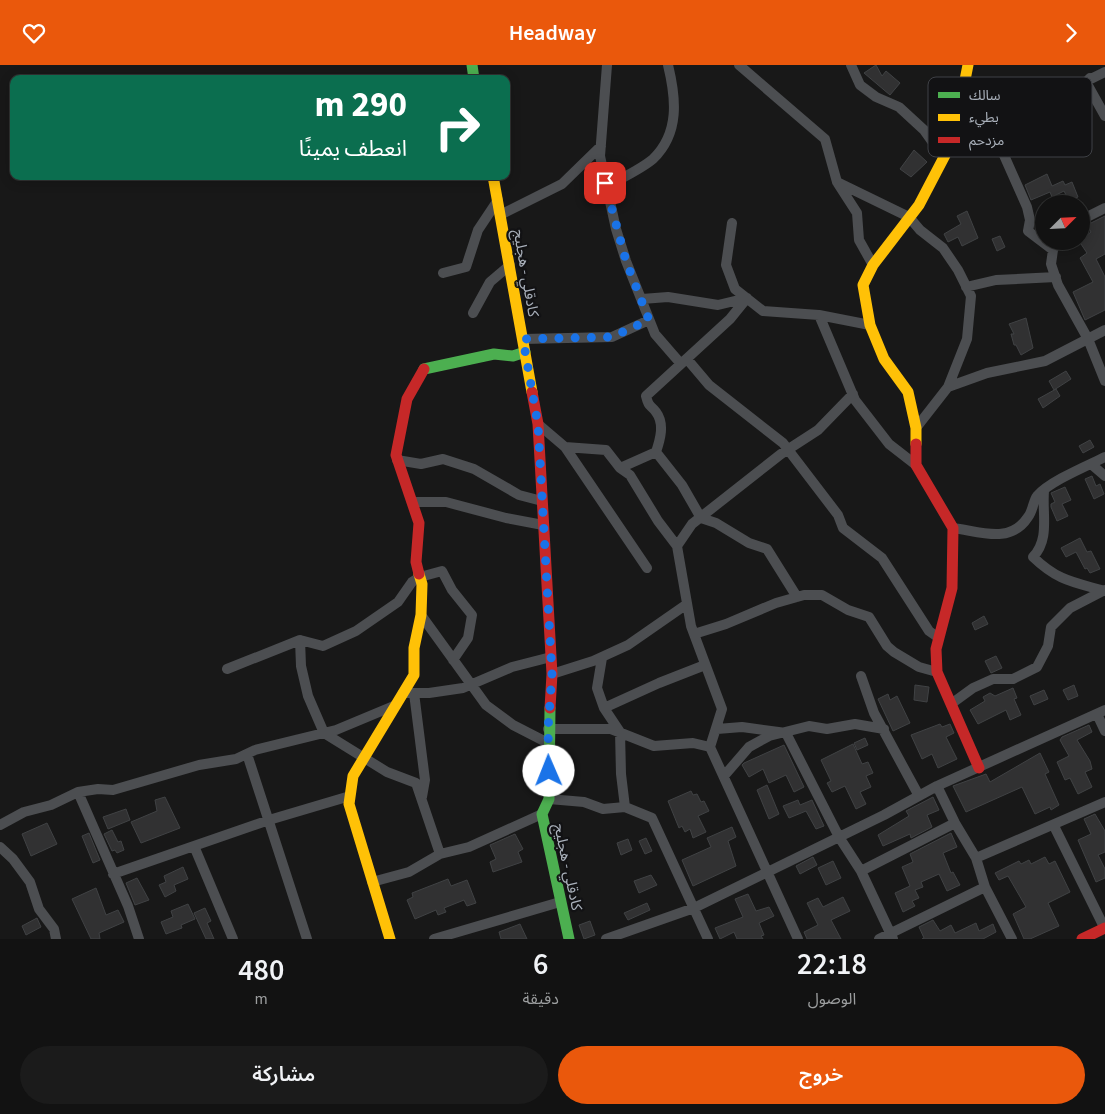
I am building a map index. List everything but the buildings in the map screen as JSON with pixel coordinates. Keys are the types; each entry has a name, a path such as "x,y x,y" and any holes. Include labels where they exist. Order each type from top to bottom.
{"street":[{"path":"607,65 600,156 606,187 626,261 655,334 664,347 684,361 709,385 783,443 838,515 843,528 882,558 929,631 939,638"},
{"path":"606,187 653,159 672,132 675,96 668,65"},
{"path":"739,65 825,139 837,182 857,213 859,240 873,265"},
{"path":"851,65 860,85 876,97 899,107 928,136"},
{"path":"1091,77 1103,65"},
{"path":"1092,79 1105,72"},
{"path":"1092,93 1105,116"},
{"path":"500,215 562,184 601,146"},
{"path":"916,465 916,428 908,392 884,359 870,325 863,285 873,265 909,217 934,178 944,157"},
{"path":"1005,157 1027,207 1030,220 1028,231 1035,235"},
{"name":"كادقلي - هجليج","path":"494,180 538,425 552,674 548,729 549,799 542,814 569,939"},
{"path":"837,182 909,217 920,230 943,248 971,296 967,339 948,387 916,428"},
{"path":"443,273 466,267 478,230 498,200"},
{"path":"1090,216 1105,208"},
{"path":"732,223 726,265 734,289 763,311 820,315 870,325"},
{"path":"1054,250 1051,264 1056,277 1088,339 1105,381"},
{"path":"473,313 490,283 510,265"},
{"path":"966,287 996,280 1056,277"},
{"path":"642,299 668,297 718,305 747,298"},
{"path":"620,468 656,452 662,433 657,413 649,407 646,396 730,319 747,298"},
{"path":"820,315 853,393 889,444 916,465 953,528 952,588 936,649 937,672 979,768"},
{"path":"523,339 612,337 649,320"},
{"path":"948,387 987,373 1045,361 1105,330"},
{"path":"422,797 425,780 409,693 414,675 414,648 421,615 422,583 416,562 416,540 419,523 396,455 407,399 426,367 494,354 513,356 526,352"},
{"path":"677,546 692,524 781,454 818,430 853,393"},
{"path":"538,425 565,447 647,568"},
{"path":"565,447 606,450 620,468 630,475 658,521 677,546 694,634 722,709 710,747 798,939"},
{"path":"656,452 682,485 701,518 716,523 749,543 767,549 797,597"},
{"path":"953,528 984,535 1007,534 1016,530 1028,517 1037,496 1061,479 1105,457"},
{"path":"397,460 421,464 443,459 474,469 519,495 542,501"},
{"path":"1091,464 1105,476"},
{"path":"1044,491 1042,513 1045,537 1033,557 1049,572 1074,583 1105,591"},
{"path":"413,502 446,502 506,518 543,525"},
{"path":"227,669 300,640 323,646 356,631 398,603 412,581 442,571 452,590 472,615 468,638 454,660"},
{"path":"951,704 973,688 993,679 1013,679 1037,667 1048,647 1051,627 1070,608 1105,591"},
{"path":"694,634 726,624 776,603 797,597 822,595 848,610 868,617 887,646 919,667 937,672"},
{"path":"552,674 602,658 648,633 687,604"},
{"path":"421,615 486,705 513,725 548,743"},
{"path":"300,640 301,666 308,696 324,733 387,773 416,783 440,854"},
{"path":"390,939 349,804 353,776 396,705 409,693 454,689 512,667 551,657"},
{"path":"602,658 597,688 604,708 620,732 621,774 625,807"},
{"path":"604,708 705,665"},
{"path":"861,676 874,713 919,796"},
{"path":"0,825 24,811 51,805 78,792 98,789 114,790 199,765 236,759 255,750 324,733 396,705"},
{"path":"606,939 694,908 839,837 937,786 1101,712 1105,731"},
{"path":"724,776 749,747 769,736 809,727 827,729 855,724 884,729"},
{"path":"717,729 742,727 786,733"},
{"path":"548,729 612,729 654,746 693,743 710,747"},
{"path":"786,733 839,837 861,871 892,937"},
{"path":"247,754 307,939"},
{"path":"937,786 954,823 976,858 985,887 1012,939"},
{"path":"78,792 128,906 139,939"},
{"path":"113,874 269,819 350,796"},
{"path":"549,799 584,802 602,809 625,807 652,818 708,939"},
{"path":"976,858 1054,826 1105,802"},
{"path":"372,881 409,872 440,854 469,847 542,814"},
{"path":"861,871 954,823"},
{"path":"1054,826 1105,928 1082,939"},
{"path":"194,846 233,939"},
{"path":"0,847 13,859 30,882 39,909 54,929 56,939"},
{"path":"879,939 892,937 985,887"},
{"path":"434,939 560,902"}],"traffic: fast":[{"path":"472,65 473,75"},
{"path":"424,369 494,354 513,356 525,352"},
{"path":"550,708 549,799 542,814 569,939"}],"traffic: slow":[{"path":"966,77 968,65"},
{"path":"916,444 916,428 908,392 884,359 870,325 863,285 873,265 919,205 944,157"},
{"path":"494,180 532,392"},
{"path":"390,939 349,804 353,776 414,675 414,648 421,615 422,584 419,574"}],"traffic: jam":[{"path":"419,574 416,562 419,523 396,455 407,399 424,369"},
{"path":"532,392 538,424 552,674 550,708"},
{"path":"916,444 916,465 953,528 952,588 936,649 937,672 979,768"},
{"path":"1082,939 1105,928"}],"route":[{"path":"549,771 548,729 552,674 538,425 523,339 612,337 649,320 637,285 626,261 605,183"}]}
